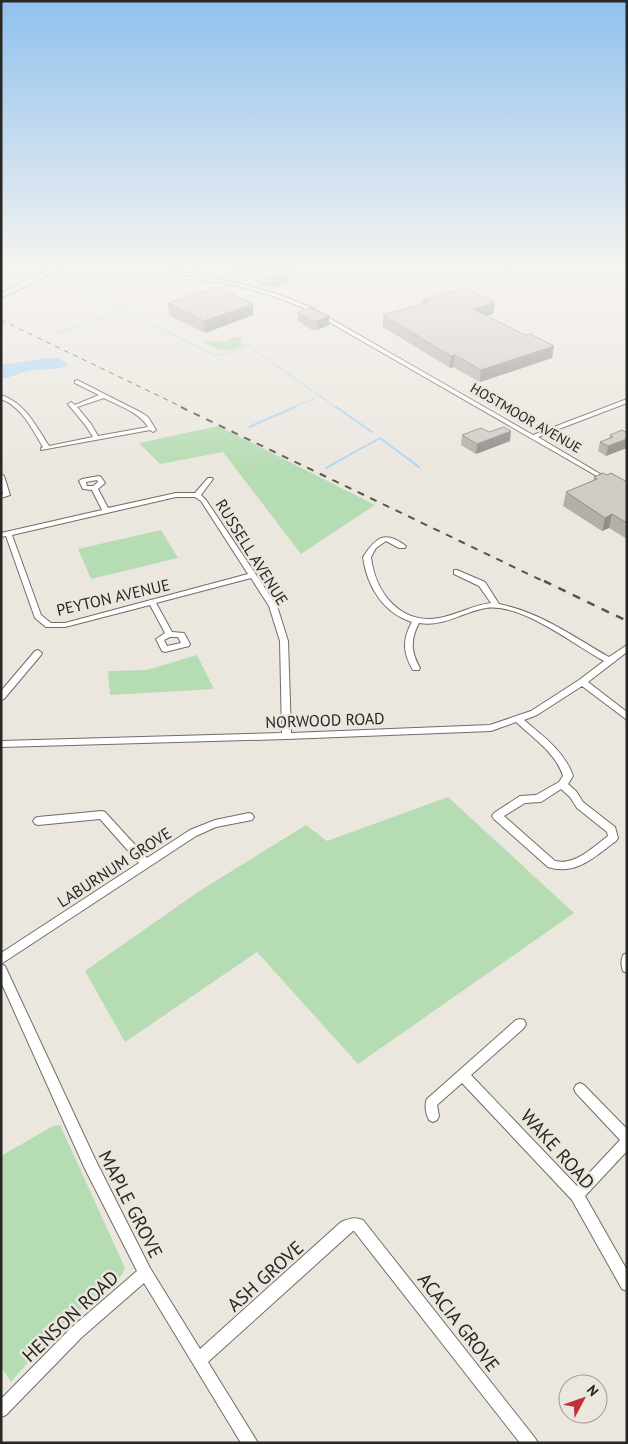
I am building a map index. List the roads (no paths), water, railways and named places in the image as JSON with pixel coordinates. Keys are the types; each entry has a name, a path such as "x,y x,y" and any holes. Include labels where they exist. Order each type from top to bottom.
{"street":[{"name":"HOSTMOOR AVENUE","path":"359,337 604,478"},
{"path":"1,397 10,401 30,420 45,448 152,429 146,418 140,414 77,382"},
{"path":"96,438 73,405 103,396"},
{"path":"533,438 627,401"},
{"path":"1,476 4,496"},
{"path":"197,495 210,479"},
{"path":"94,488 106,511"},
{"name":"RUSSELL AVENUE","path":"5,534 176,495 188,493 197,495 203,500 273,606 284,641 287,736"},
{"name":"PEYTON AVENUE","path":"5,534 38,616 48,625 65,625 253,575"},
{"path":"402,546 385,538 369,552 368,563 379,593 388,606 398,614 416,621 446,620 466,612 496,605 534,616 610,661"},
{"path":"457,572 482,584 496,605"},
{"path":"152,602 169,634"},
{"path":"416,621 408,636 407,648 416,668"},
{"name":"NORWOOD ROAD","path":"1,744 491,728 519,720 547,706 627,648"},
{"path":"1,697 38,653"},
{"path":"582,682 627,717"},
{"path":"519,720 567,768 568,776 562,784 538,799 523,799 497,816 552,864 560,868 572,866 613,838 612,830 580,805 573,794 562,784"},
{"path":"38,821 102,815 146,864"},
{"name":"LABURNUM GROVE","path":"1,959 193,833 215,824 249,816"},
{"path":"627,958 627,968"},
{"name":"MAPLE GROVE","path":"1,969 90,1164 145,1273 250,1443"},
{"path":"433,1116 431,1103 520,1024"},
{"name":"WAKE ROAD","path":"462,1075 577,1194 627,1284"},
{"path":"580,1089 627,1138"},
{"path":"577,1194 627,1142"},
{"name":"ASH GROVE","path":"199,1360 346,1227 352,1224 358,1226"},
{"name":"ACACIA GROVE","path":"358,1226 530,1443"},
{"name":"HENSON ROAD","path":"1,1410 76,1332 145,1273"}],"water":[{"path":"59,358 69,365 60,368 33,370 1,378 1,365"}],"waterway":[{"path":"179,337 216,356 248,346 337,408"},
{"path":"292,408 315,398"},
{"path":"249,427 295,407"},
{"path":"336,407 372,432"},
{"path":"326,468 380,438 419,467"}],"railway":[{"path":"37,337 184,408"},
{"path":"181,407 547,583"},
{"path":"544,581 627,621"}]}
